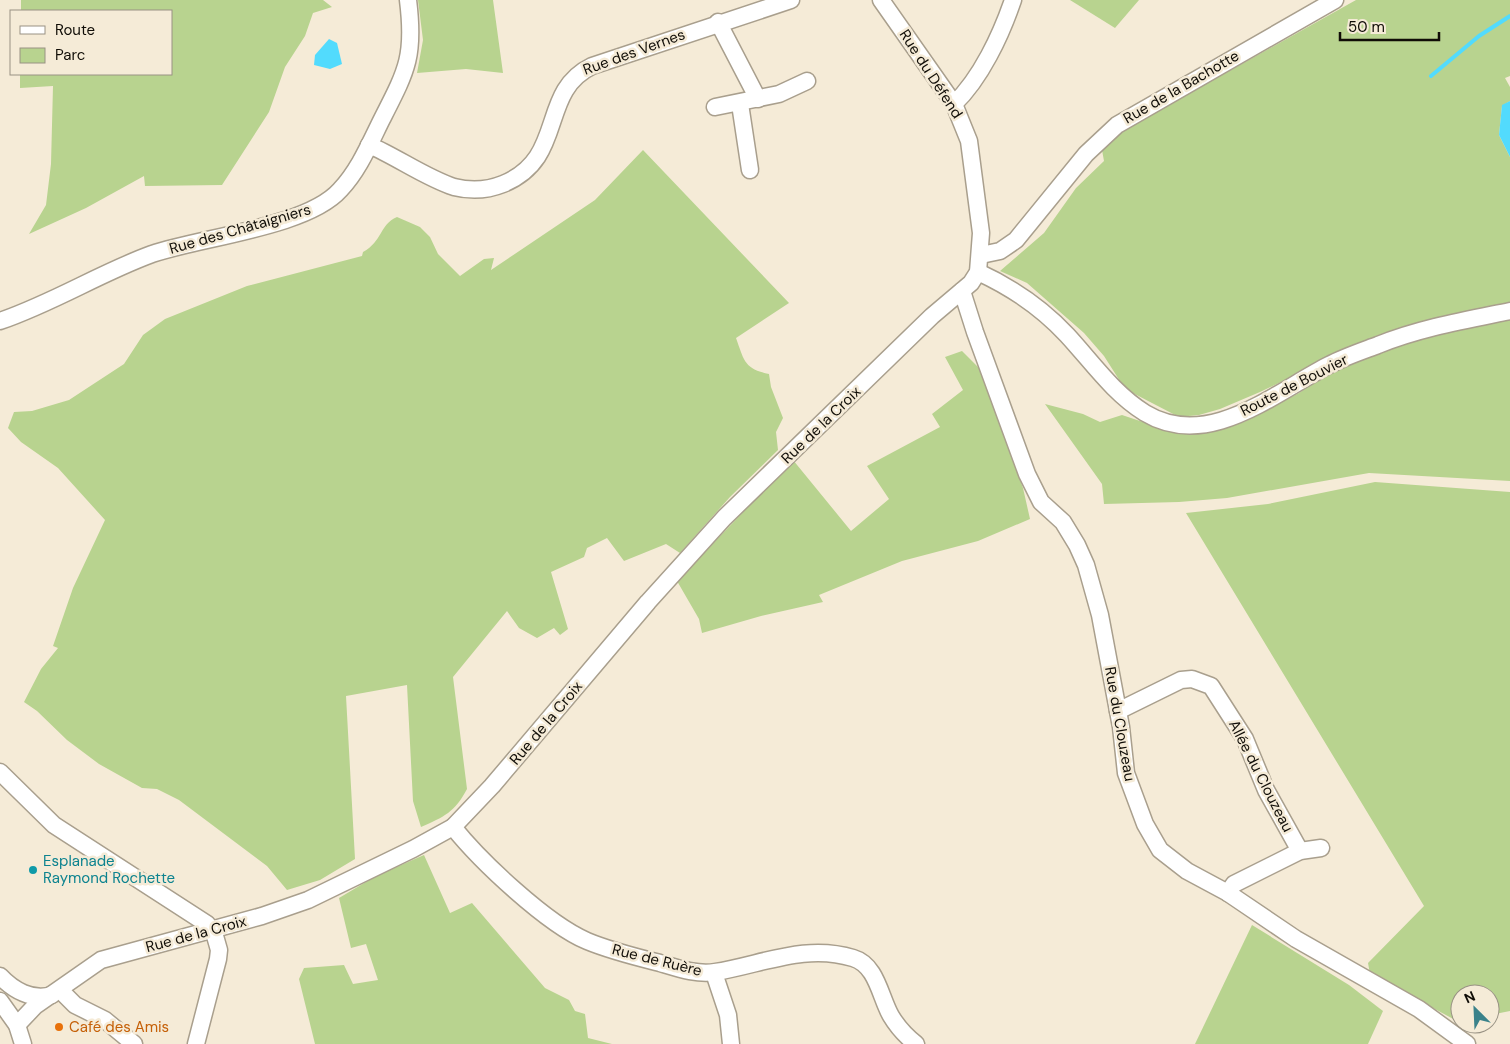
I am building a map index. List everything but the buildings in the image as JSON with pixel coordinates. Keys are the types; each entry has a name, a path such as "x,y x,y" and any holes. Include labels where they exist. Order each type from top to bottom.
{"street":[{"name":"Rue des Châtaigniers","path":"0,321 48,301 108,271 156,253 310,212 339,191 352,176 369,145 408,64 411,48 408,0"},
{"name":"Rue des Vernes","path":"369,145 453,186 484,190 500,185 524,173 540,156 565,88 576,73 718,22 791,0"},
{"name":"Rue du Défend","path":"880,0 954,104 962,120 972,154 981,224 981,255 978,272"},
{"path":"954,104 972,82 989,54 1013,0"},
{"name":"Rue de la Bachotte","path":"981,255 1000,252 1016,240 1086,154 1117,125 1335,0"},
{"path":"718,22 758,98"},
{"path":"715,107 740,104 779,94 807,81"},
{"path":"740,104 750,170"},
{"name":"Rue de la Croix","path":"18,1034 56,993 95,964 108,957 262,916 308,900 413,849 453,827 492,786 648,602 724,518 932,316 962,291 978,272"},
{"name":"Route de Bouvier","path":"978,272 1007,286 1036,305 1068,336 1119,394 1144,412 1161,421 1184,425 1210,424 1245,413 1330,364 1378,344 1414,332 1510,311"},
{"name":"Rue du Clouzeau","path":"962,291 1027,474 1041,502 1063,522 1086,565 1100,614 1118,711 1126,773 1145,824 1160,850 1187,870 1228,893 1296,939 1419,1009 1467,1044"},
{"name":"Allée du Clouzeau","path":"1118,711 1182,680 1192,680 1211,686 1245,739 1266,790 1300,851"},
{"path":"0,772 54,826 180,906 212,930 219,950 218,959 196,1044"},
{"name":"Rue de Ruère","path":"453,827 505,880 549,918 586,941 684,970 714,973 795,954 813,953 854,958 871,972 891,1016 916,1044"},
{"path":"1228,893 1234,884 1300,851 1321,848"},
{"path":"714,973 728,1014 731,1044"},
{"path":"2,978 22,992 36,997 56,993 75,1006 105,1020 134,1044"},
{"path":"2,978 5,987 1,1002 18,1034"},
{"path":"18,1034 22,992"}],"green space":[{"path":"21,0 323,0 332,7 313,13 305,36 285,67 269,112 222,185 145,186 144,176 86,208 29,234 46,205 51,164 53,86 20,88 20,75 172,75 172,10 21,10"},
{"path":"418,0 493,0 503,73 466,69 417,73 423,40"},
{"path":"1070,0 1139,0 1115,28"},
{"path":"1356,0 1510,0 1510,76 1505,78 1510,87 1510,101 1502,106 1499,135 1510,157 1510,305 1423,321 1353,347 1220,409 1199,415 1179,417 1125,389 1104,356 1084,333 1027,283 1000,271 1044,233 1076,188 1104,161 1102,150 1124,130"},
{"path":"643,150 789,303 736,338 746,362 754,369 769,374 771,387 783,418 776,432 778,450 730,497 680,553 666,544 624,561 607,538 587,548 584,557 551,572 568,629 560,635 554,628 537,638 519,628 507,611 453,677 467,789 463,797 448,813 421,827 413,801 407,685 346,696 355,859 320,880 287,890 267,866 179,800 157,789 142,788 99,764 67,740 37,711 24,702 41,669 58,648 53,646 73,588 105,520 58,468 21,442 8,428 14,412 32,411 69,400 124,364 143,335 165,319 247,286 362,256 363,252 374,243 387,224 397,217 420,227 430,237 438,254 460,276 484,259 494,258 491,270 595,200"},
{"path":"1510,317 1510,481 1369,473 1227,498 1179,502 1104,504 1102,484 1045,404 1083,414 1100,422 1122,415 1167,430 1217,428 1244,422 1299,393 1332,370 1411,340"},
{"path":"962,351 981,370 1023,488 1030,519 978,541 902,561 819,595 823,602 761,616 702,633 699,619 677,581 793,460 851,531 889,499 867,466 940,427 932,414 963,390 945,357"},
{"path":"1375,482 1510,492 1510,1011 1500,1013 1500,984 1450,984 1450,1017 1370,974 1368,963 1424,906 1186,513 1268,504"},
{"path":"424,855 450,913 472,903 545,988 569,1000 575,1011 585,1014 588,1038 612,1044 315,1044 299,979 304,968 344,965 353,984 378,980 366,944 351,948 339,898 376,876"},
{"path":"1252,925 1349,985 1383,1011 1368,1044 1195,1044"}],"water":[{"path":"329,39 337,43 342,64 330,69 314,65 315,55"},
{"path":"1510,101 1510,157 1499,135 1502,105"}],"waterway":[{"path":"1431,76 1479,36 1510,16"}],"place":[{"name":"Esplanade Raymond Rochette","path":"33,870"},
{"name":"Café des Amis","path":"59,1027"}]}
